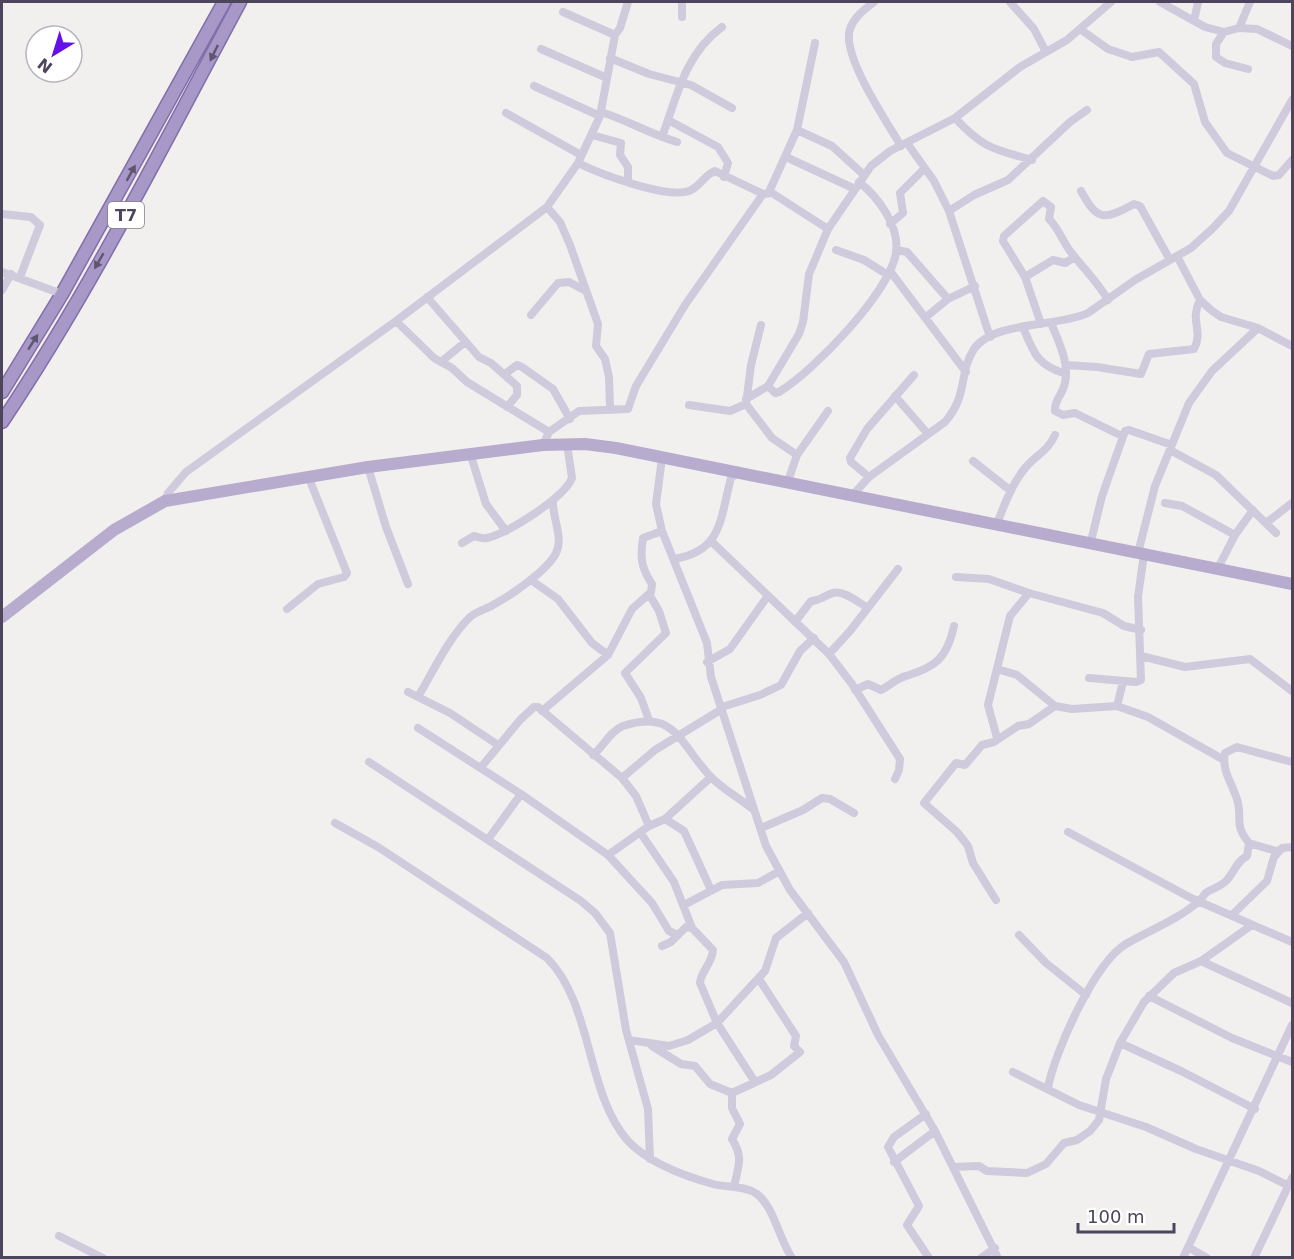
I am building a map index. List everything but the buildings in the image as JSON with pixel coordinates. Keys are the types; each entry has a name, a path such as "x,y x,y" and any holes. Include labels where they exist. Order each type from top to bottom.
{"highway":[{"name":"T7","path":"2,392 62,294 224,2"},
{"name":"T7","path":"2,422 35,372 128,211 240,2"}],"main road":[{"path":"2,617 114,530 165,501 368,466 567,444 600,446 1293,584"}],"street":[{"path":"165,501 168,493 186,471 396,321 547,207 578,163 592,135 600,114 615,35 620,28 628,2"},
{"path":"682,2 682,17"},
{"path":"874,2 855,18 849,30 848,42 863,78 904,144 925,168 949,211 975,285 990,337"},
{"path":"1010,2 1034,29 1046,52"},
{"path":"689,405 730,411 768,386 802,328 809,274 828,229 859,182 880,157 955,118 1020,67 1059,46 1110,2"},
{"path":"1160,2 1194,21 1224,32 1239,28 1263,31 1293,46"},
{"path":"1194,21 1198,2"},
{"path":"1239,28 1250,2"},
{"path":"563,12 615,35"},
{"path":"662,137 681,82 698,48 722,27"},
{"path":"1080,29 1108,49 1132,57 1155,52 1162,55 1194,84 1205,122 1227,153 1246,165 1255,166 1268,175 1276,176 1293,160"},
{"path":"1224,32 1216,44 1216,57 1225,63 1248,69"},
{"path":"543,445 549,432 579,411 628,409 636,386 685,305 766,193 786,157 798,130 815,43"},
{"path":"541,49 607,78"},
{"path":"610,58 638,70 699,88 732,108"},
{"path":"534,86 600,114 622,118 677,142"},
{"path":"851,497 869,477 945,422 958,405 975,348 990,337 1023,327 1078,317 1197,242 1220,221 1293,100"},
{"path":"949,211 979,192 1008,180 1070,122 1087,110"},
{"path":"506,113 581,155"},
{"path":"955,118 968,132 996,151 1032,160"},
{"path":"668,120 722,151 728,163 724,177"},
{"path":"768,386 775,393 779,392 826,356 889,273 897,250 881,203 859,182 831,146 798,130"},
{"path":"592,135 621,143 621,155 628,167 628,181"},
{"path":"786,157 859,182"},
{"path":"578,163 610,178 682,193 696,188 712,171 766,193 828,229"},
{"path":"890,224 903,213 900,193 925,168"},
{"path":"1081,191 1090,208 1101,216 1107,217 1134,204 1140,206 1200,300 1221,317 1257,328 1293,346"},
{"path":"1041,324 1025,277 1003,238 1043,201 1051,207 1048,217 1059,229 1075,257 1096,280 1108,300"},
{"path":"547,207 560,222 599,328 596,346 605,359 609,377 610,409"},
{"path":"2,214 31,217 40,225 20,277"},
{"path":"836,250 864,260 889,273 926,317 966,372"},
{"path":"897,250 907,252 948,299"},
{"path":"1025,277 1053,260 1065,263 1075,257"},
{"path":"2,272 62,294"},
{"path":"2,290 11,274"},
{"path":"531,315 558,283 568,282 586,291"},
{"path":"926,317 948,299 975,285"},
{"path":"427,297 479,357 504,374 519,390 507,407"},
{"path":"1023,327 1038,359 1049,368 1066,370 1098,367 1139,374 1143,372 1145,358 1149,354 1194,349 1198,329 1194,312 1200,300"},
{"path":"396,321 441,362 479,391 549,432"},
{"path":"1051,323 1066,370 1064,389 1055,404 1055,411 1063,415 1076,413 1122,436"},
{"path":"761,325 751,365 746,402 772,438 797,455"},
{"path":"1089,678 1123,682 1141,680 1141,630 1138,597 1141,554 1151,498 1190,403 1201,385 1221,362 1257,328"},
{"path":"441,362 465,342"},
{"path":"504,374 512,367 522,367 553,389 570,419"},
{"path":"869,477 851,462 850,458 867,429 914,375"},
{"path":"895,396 928,434"},
{"path":"787,484 797,455 828,411"},
{"path":"1090,545 1102,496 1122,436 1129,430 1171,448 1206,468 1276,533"},
{"path":"996,526 1011,491 1025,467 1047,450 1054,435"},
{"path":"462,543 474,536 486,538 506,531 553,500 572,478 567,444"},
{"path":"470,453 486,504 506,531"},
{"path":"662,458 656,504 662,531 707,643 707,662 761,828 778,872 844,962 878,1035 926,1114 998,1257"},
{"path":"973,461 1011,491"},
{"path":"368,466 386,527 408,584"},
{"path":"674,559 696,554 706,548 721,523 731,478 736,474"},
{"path":"287,609 318,584 344,578 347,573 308,476"},
{"path":"419,695 470,617 492,606 547,568 559,547 558,529 552,513 553,500"},
{"path":"1165,503 1188,509 1235,535"},
{"path":"1266,523 1293,503"},
{"path":"1217,570 1235,535 1253,510"},
{"path":"542,711 608,655 632,609 649,594 652,584 643,571 641,562 643,538 662,531"},
{"path":"711,541 829,654 900,759 895,779"},
{"path":"829,654 898,569"},
{"path":"956,577 989,579 1029,593 1109,615 1124,626 1141,630"},
{"path":"531,580 558,599 592,643 608,655"},
{"path":"795,622 811,601 819,601 834,593 843,594 868,608"},
{"path":"997,738 988,709 1010,616 1029,593"},
{"path":"649,594 659,611 666,633 625,673 641,698 649,720"},
{"path":"707,662 730,649 767,597"},
{"path":"855,690 868,684 881,690 904,676 932,667 950,642 954,626"},
{"path":"622,778 655,750 722,708 760,695 780,685 800,651 814,638"},
{"path":"1141,656 1185,667 1250,658 1293,691"},
{"path":"997,669 1017,675 1055,706 1072,709 1117,706 1148,717 1224,760"},
{"path":"1117,706 1123,682"},
{"path":"408,692 419,695 498,745"},
{"path":"996,900 974,863 968,846 957,832 924,803 956,763 964,765 982,745 994,742 1018,726 1027,726 1055,706"},
{"path":"482,766 498,745 534,707 542,711 622,778 636,796 649,826"},
{"path":"593,755 622,726 649,720 666,725 678,736 711,777 756,811"},
{"path":"418,728 482,766 608,855 652,903 667,928 678,935"},
{"path":"1048,1088 1054,1065 1086,995 1097,974 1115,953 1225,883 1239,860 1247,856 1249,843 1238,824 1238,803 1231,788 1224,760 1226,753 1237,747 1293,762"},
{"path":"369,762 489,838 581,901 595,913 610,933 629,1040 648,1109 651,1159"},
{"path":"608,855 649,826 665,819 711,777"},
{"path":"489,838 521,794"},
{"path":"761,828 803,810 822,798 830,799 854,813"},
{"path":"665,819 684,831 711,890"},
{"path":"335,823 378,847 518,937 555,966 570,995 612,1117 628,1141 651,1159 716,1185 756,1193 771,1210 779,1236 792,1257"},
{"path":"640,832 674,882 692,928 713,950 709,967 699,980 717,1023 755,1082"},
{"path":"1068,832 1200,901 1293,942"},
{"path":"1249,843 1276,851 1293,847"},
{"path":"1233,914 1267,881 1274,857 1282,849"},
{"path":"684,905 711,890 737,883 758,883 778,872"},
{"path":"629,1040 652,1046 669,1046 688,1040 717,1023 759,979 772,954 776,938 808,913"},
{"path":"953,1167 979,1166 987,1171 1027,1173 1046,1164 1064,1143 1077,1140 1090,1131 1099,1120 1102,1111 1101,1096 1120,1043 1149,996 1174,973 1202,961 1252,925"},
{"path":"662,946 686,927 692,928"},
{"path":"1019,935 1046,963 1086,995"},
{"path":"1202,961 1293,1003"},
{"path":"652,1046 681,1064 695,1066 710,1084 732,1093 771,1075 800,1052 794,1046 796,1036 793,1030 759,979"},
{"path":"1149,996 1232,1038 1293,1062"},
{"path":"1183,1257 1293,1025"},
{"path":"1120,1043 1181,1071 1254,1109"},
{"path":"1013,1072 1079,1105 1102,1111 1230,1162 1291,1181 1254,1257"},
{"path":"732,1093 732,1108 740,1124 732,1139 738,1147 740,1159 734,1187"},
{"path":"926,1114 894,1137 888,1148 919,1206 907,1226 929,1257"},
{"path":"894,1162 935,1131"},
{"path":"59,1236 103,1257"},
{"path":"1188,1246 1207,1257"},
{"path":"981,1257 995,1248"}]}
